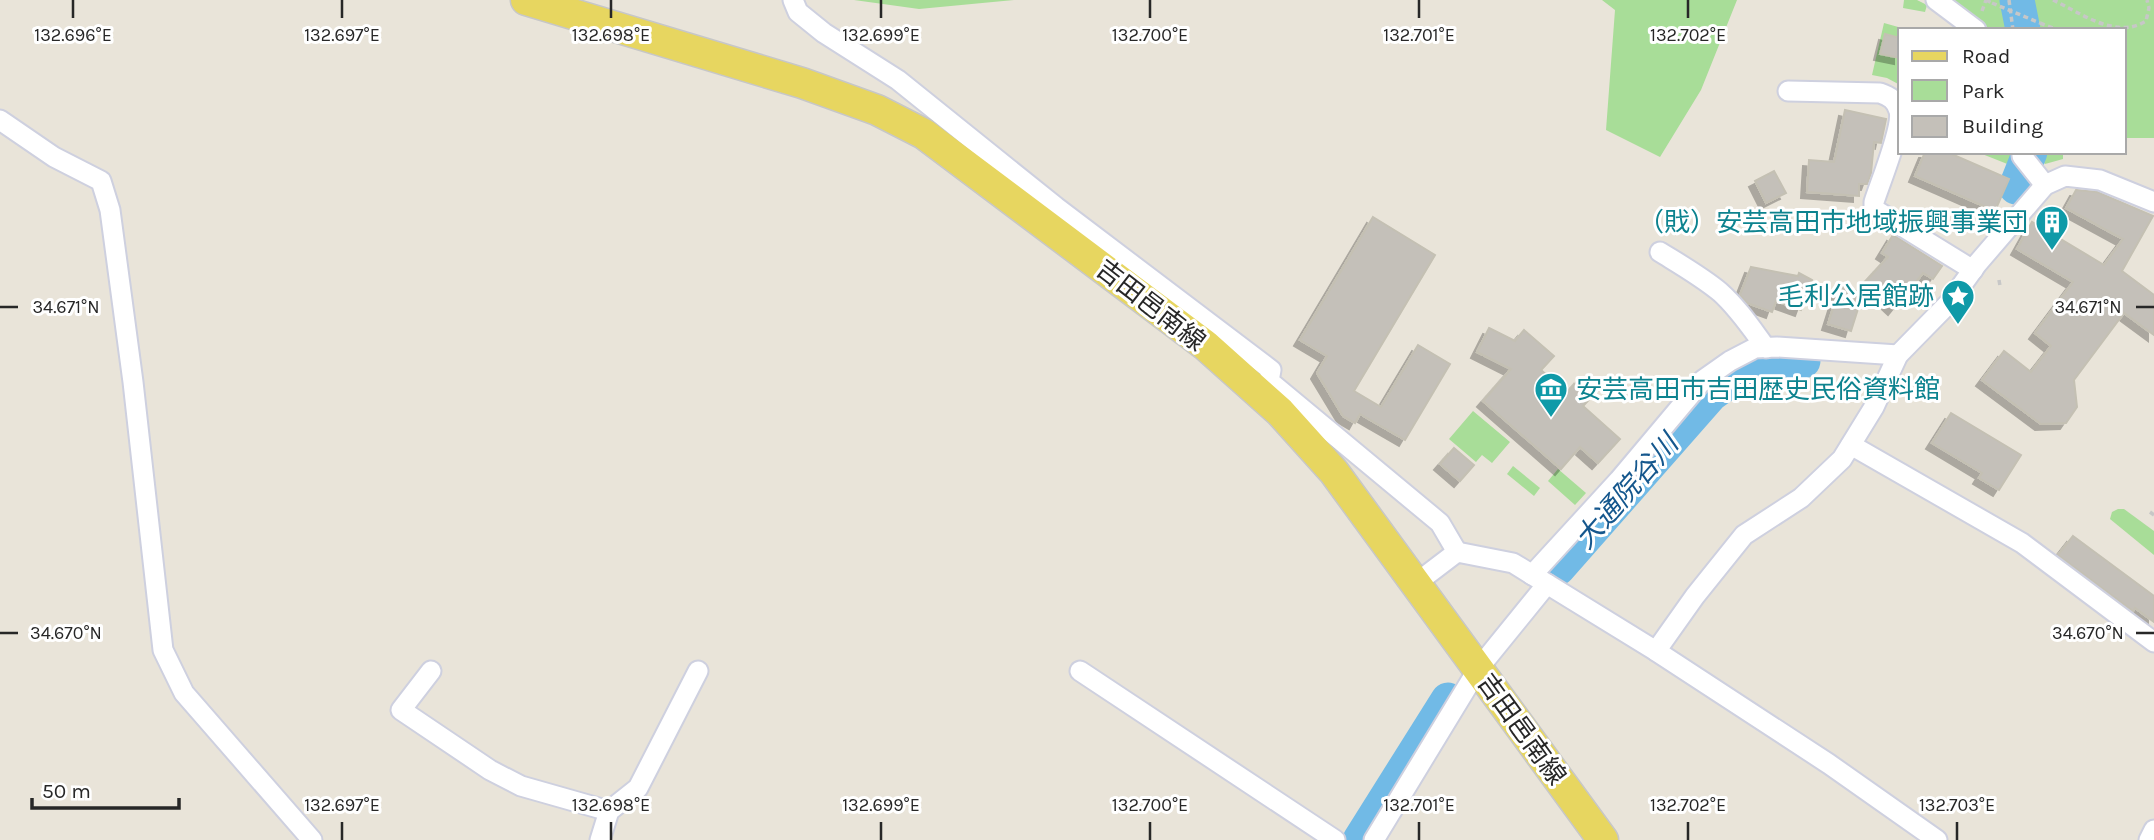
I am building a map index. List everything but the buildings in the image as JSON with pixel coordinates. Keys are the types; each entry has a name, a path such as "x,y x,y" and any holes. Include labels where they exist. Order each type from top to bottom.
{"main road":[{"name":"吉田邑南線","path":"526,0 802,83 877,110 924,134 1205,345 1280,412 1334,472 1603,840"}],"street":[{"path":"793,0 798,12 824,33 898,80 1056,207 1271,370 1269,381 1440,523 1457,552"},
{"path":"1936,0 1973,28"},
{"path":"1788,91 1880,93 1890,97 1898,108"},
{"path":"0,120 54,157 101,181 112,223 163,650 184,693 312,840"},
{"path":"1898,127 1874,209 1973,270"},
{"path":"2024,156 2042,181"},
{"path":"1656,651 1695,596 1744,535 1801,498 1842,460 1874,407 1898,355 1949,303 2042,181 2065,176 2100,180 2154,202"},
{"path":"1660,252 1721,293 1766,348"},
{"path":"1374,840 1478,669 1540,580 1703,380 1755,348 1898,355"},
{"path":"1851,444 2022,543 2154,642"},
{"path":"1415,584 1457,552 1513,563 1656,651 1829,764 1937,840"},
{"path":"430,671 401,710 490,770 521,786 609,811"},
{"path":"600,840 609,811 638,788 698,671"},
{"path":"1080,671 1335,840"},
{"path":"2149,840 2154,830"}],"path":[{"path":"1986,0 2053,28"},
{"path":"2009,0 2013,28"},
{"path":"2053,0 2116,28 2134,28 2146,21 2150,8 2147,0"}],"green space":[{"path":"854,0 1014,0 919,9"},
{"path":"1602,0 1737,0 1701,90 1660,157 1606,130 1615,10"},
{"path":"1904,0 1917,0 1927,5 1925,12 1903,8"},
{"path":"1949,0 2154,0 2154,138 2126,138 2126,28 1984,28"},
{"path":"1884,23 1902,28 1898,28 1898,84 1872,75"},
{"path":"1982,154 2014,154 2015,167"},
{"path":"2037,154 2063,154 2063,159 2045,164"},
{"path":"1473,411 1510,442 1492,463 1482,455 1476,462 1449,439"},
{"path":"1513,466 1540,488 1534,496 1507,474"},
{"path":"1558,469 1586,493 1575,505 1548,481"},
{"path":"2124,509 2154,531 2154,555 2110,519 2112,512"}],"waterway":[{"name":"大通院谷川","path":"2017,0 2023,28"},
{"name":"大通院谷川","path":"2016,187 2029,154"},
{"name":"大通院谷川","path":"1558,568 1711,394 1743,371 1769,361 1803,361"},
{"name":"大通院谷川","path":"1360,840 1448,700"}],"place":[{"name":"（戝）安芸高田市地域振興事業団","path":"2052,252"},
{"name":"毛利公居館跡","path":"1958,326"},
{"name":"安芸高田市吉田歴史民俗資料館","path":"1551,419"}]}
